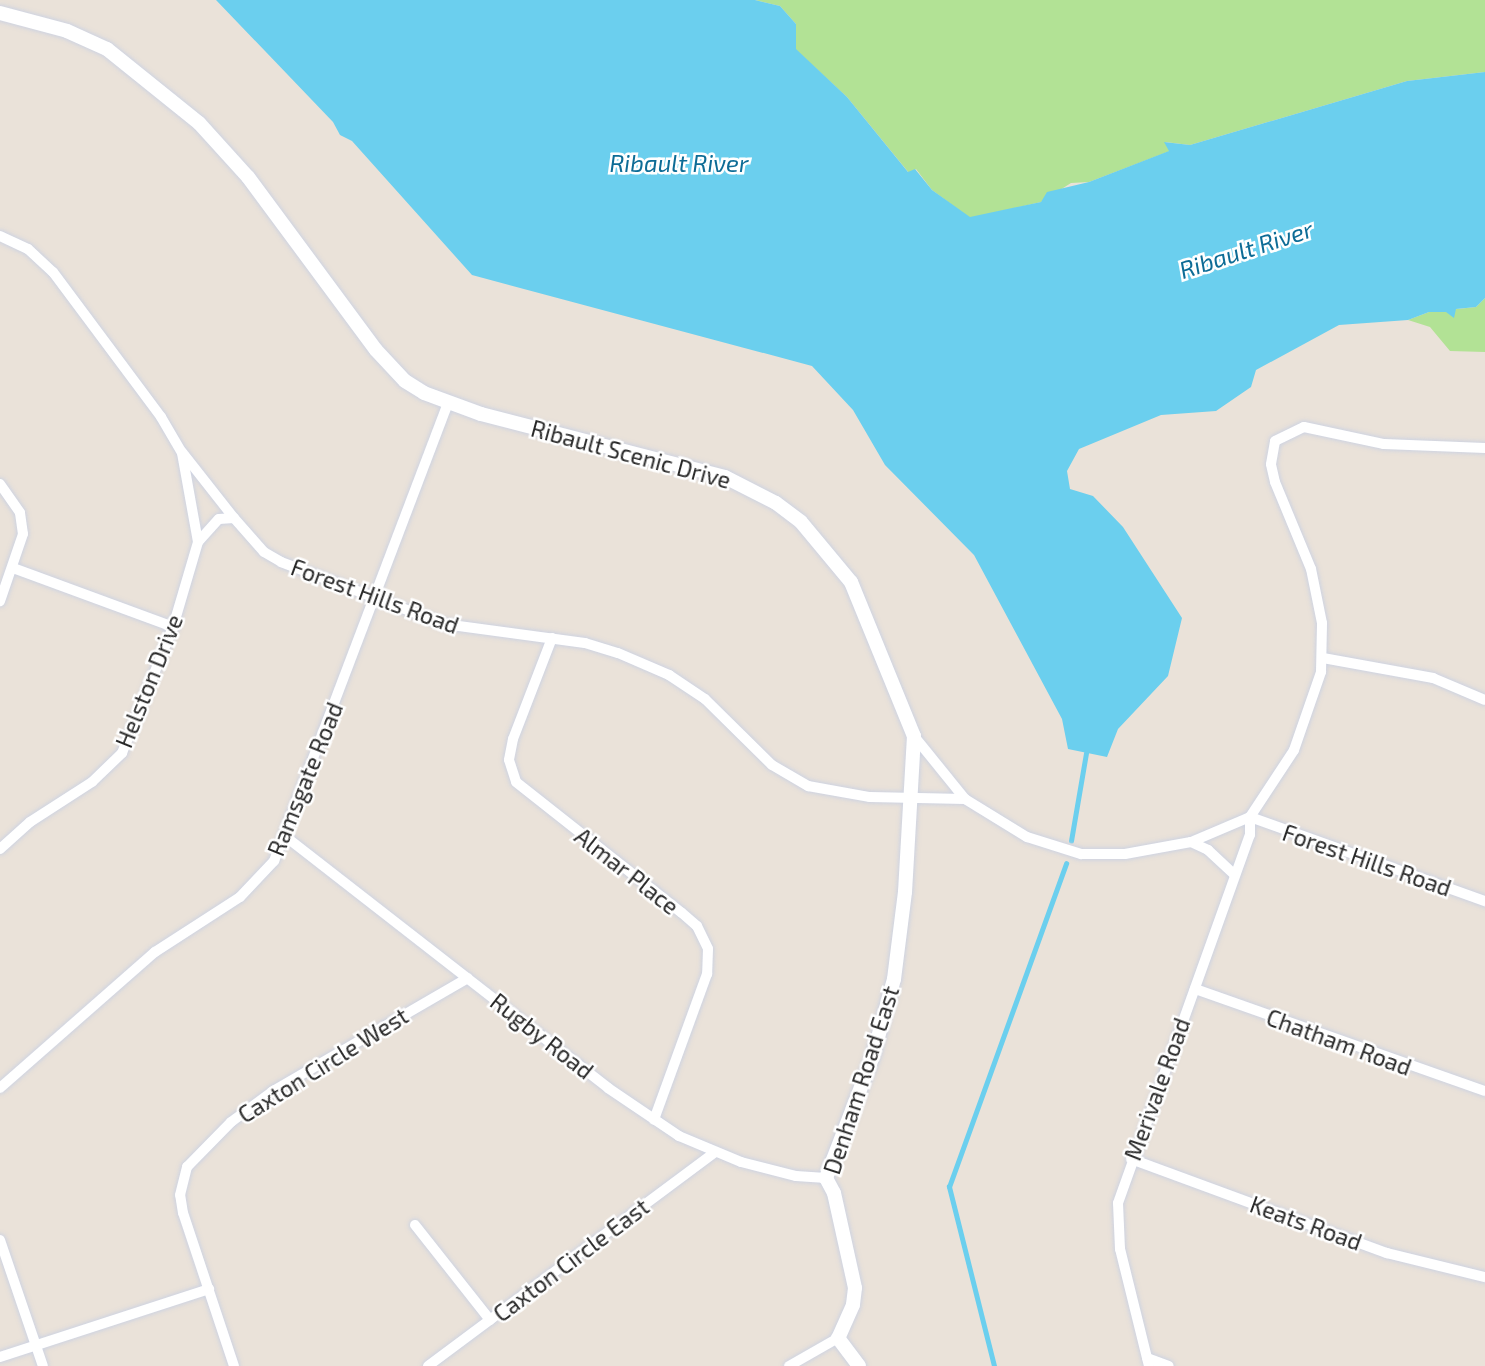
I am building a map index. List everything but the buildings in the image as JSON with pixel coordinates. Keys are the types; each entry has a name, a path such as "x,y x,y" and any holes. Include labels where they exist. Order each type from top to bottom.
{"street":[{"name":"Ribault Scenic Drive","path":"0,13 66,32 107,49 199,123 248,177 389,366 424,394 448,404 696,467 776,503 822,541 851,582 914,736 912,800"},
{"path":"0,236 28,249 53,272 161,416 181,451 198,542"},
{"name":"Ramsgate Road","path":"0,1088 155,953 240,897 274,861 286,837 373,598 448,404"},
{"path":"914,736 965,799 1027,837 1081,854 1125,854 1191,842 1250,817 1294,750 1312,705 1322,658 1322,623 1311,569 1271,464 1275,440 1283,433 1304,427 1384,444 1485,448"},
{"name":"Forest Hills Road","path":"181,451 264,552 281,562 373,598 465,629 552,638 618,653 669,675 705,699 772,765 808,786 912,800"},
{"path":"0,484 16,504 23,524 13,568 0,601"},
{"path":"198,542 219,519 234,518"},
{"name":"Helston Drive","path":"0,849 30,822 92,782 122,753 173,626 198,542"},
{"path":"13,568 173,626"},
{"name":"Almar Place","path":"552,638 513,739 509,760 516,782 696,926 708,949 707,974 654,1119"},
{"path":"1322,658 1433,678 1485,700"},
{"path":"912,800 965,799"},
{"name":"Denham Road East","path":"838,1338 853,1305 855,1288 834,1193 825,1178 873,1056 894,979 912,800"},
{"name":"Forest Hills Road","path":"1250,817 1485,901"},
{"name":"Merivale Road","path":"1148,1362 1117,1226 1118,1203 1131,1159 1250,835 1250,817"},
{"name":"Rugby Road","path":"286,837 654,1119 713,1153 796,1176 825,1178"},
{"path":"1191,842 1208,850 1234,874"},
{"name":"Caxton Circle West","path":"234,1366 180,1195 194,1157 230,1122 273,1091 468,978"},
{"name":"Chatham Road","path":"1195,989 1485,1091"},
{"name":"Caxton Circle East","path":"428,1366 713,1153"},
{"name":"Keats Road","path":"1131,1159 1387,1253 1485,1277"},
{"path":"415,1224 490,1320"},
{"path":"0,1240 43,1366"},
{"path":"0,1357 209,1289"},
{"path":"789,1366 838,1338 859,1366"},
{"path":"1148,1362 1169,1366"}],"green space":[{"path":"755,0 1485,0 1485,72 1407,81 1190,145 1165,142 1170,151 1089,182 1071,183 1041,202 970,218 932,190 916,169 909,173 847,97 795,49 796,24 780,6"},
{"path":"1485,298 1485,352 1450,351 1430,327 1408,320 1429,312 1476,307"}],"water":[{"name":"Ribault River","path":"216,0 755,0 780,6 796,24 796,49 847,97 908,172 915,169 932,190 970,217 1041,202 1047,192 1089,182 1169,151 1164,142 1190,145 1407,81 1485,72 1485,298 1476,307 1456,309 1454,318 1446,312 1429,312 1408,320 1339,325 1256,370 1251,387 1216,411 1161,415 1079,449 1067,471 1070,489 1093,496 1123,527 1182,618 1168,676 1118,729 1107,757 1068,749 1062,719 974,555 885,465 853,410 812,366 472,275 352,141 340,135 333,122"}],"waterway":[{"path":"1071,841 1086,753"},
{"path":"994,1366 949,1187 1066,863"}]}
